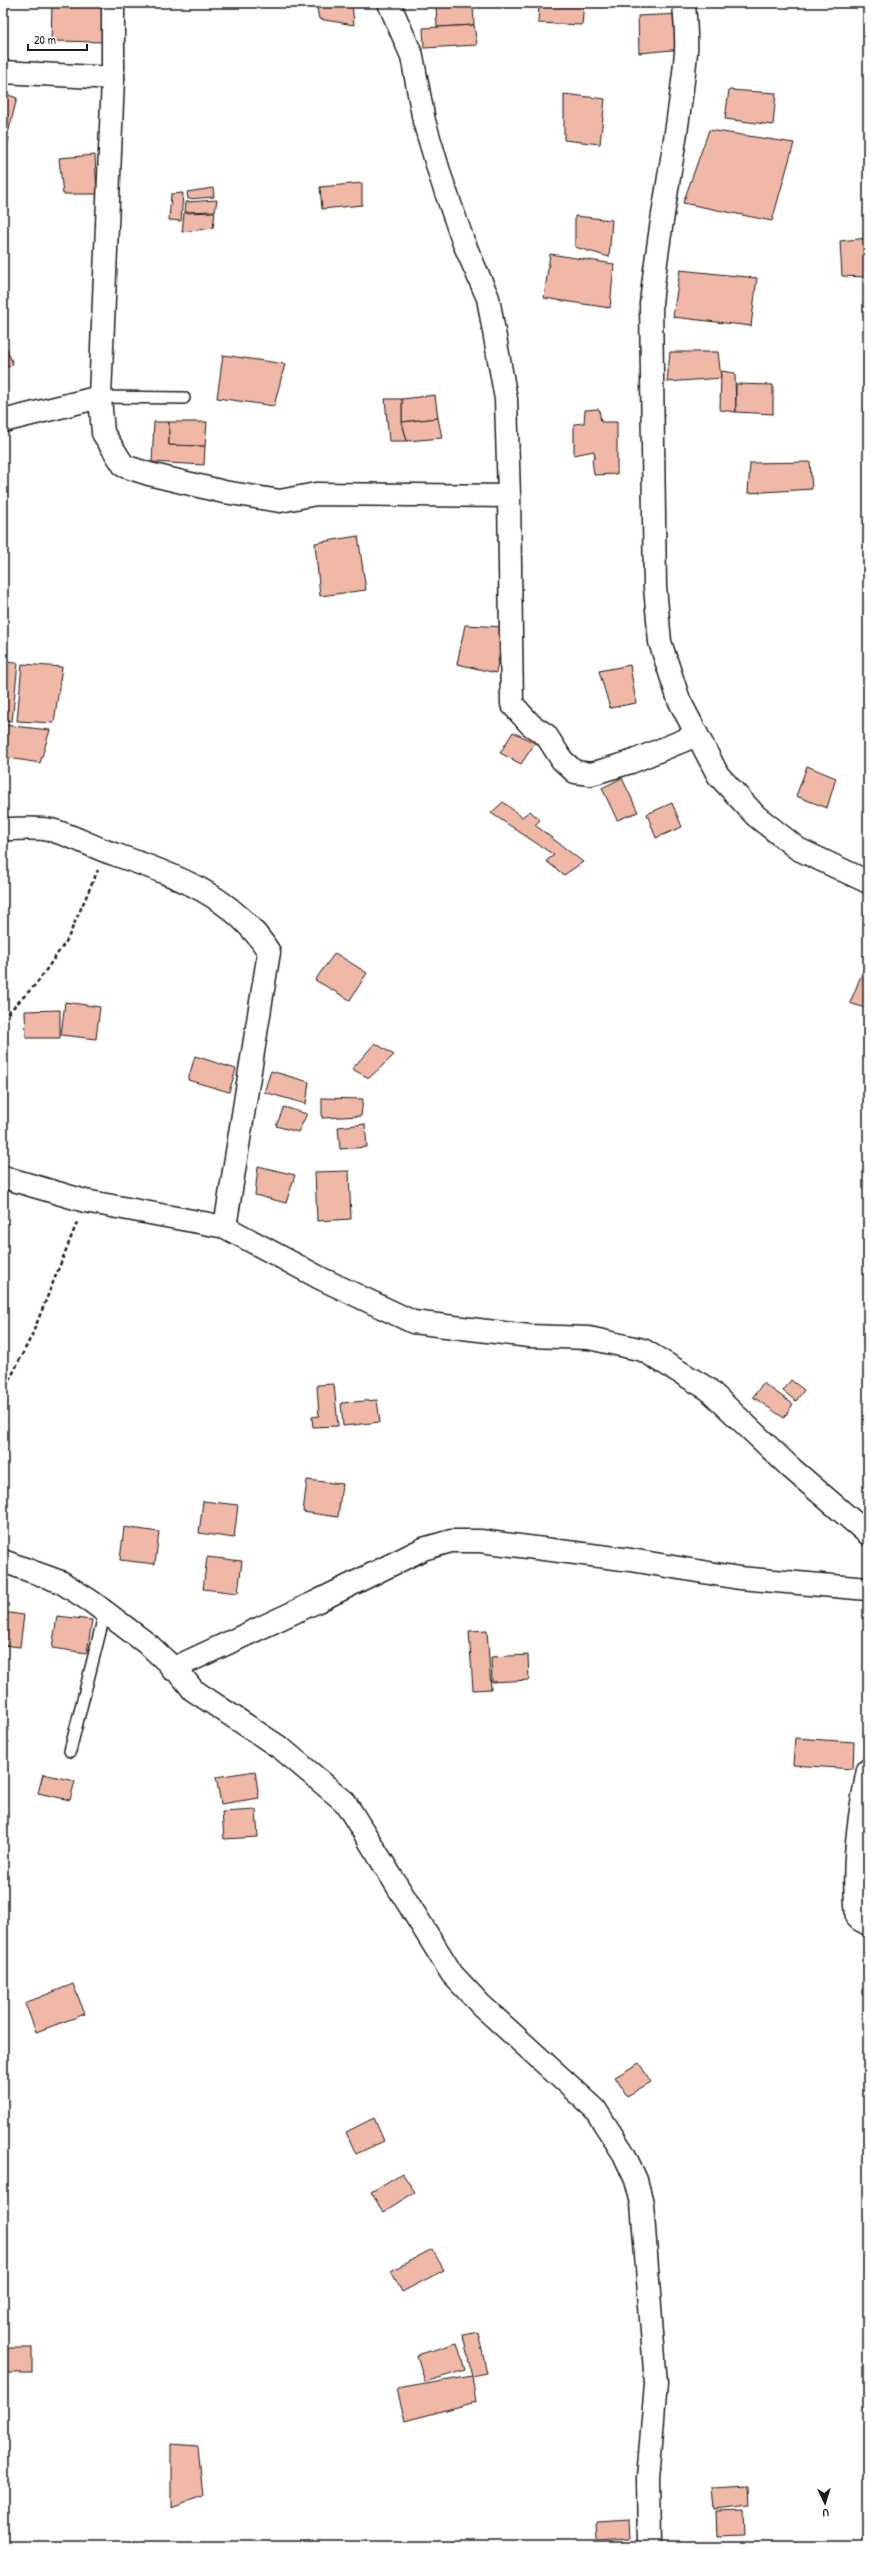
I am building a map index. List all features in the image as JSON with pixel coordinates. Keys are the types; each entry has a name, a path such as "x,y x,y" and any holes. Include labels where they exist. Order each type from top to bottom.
{"street":[{"path":"112,3 113,78 100,397 103,433 124,466 148,474 224,492 280,502 316,494 509,496"},
{"path":"389,3 412,56 424,121 440,178 463,241 488,298 506,399 512,704 531,724 546,735 562,760 575,772 591,774 631,762 697,735"},
{"path":"684,3 686,50 665,206 655,257 651,304 655,587 660,642 679,700 718,775 756,816 798,849 868,882"},
{"path":"3,72 113,78"},
{"path":"4,419 100,397"},
{"path":"3,829 51,830 169,873 198,886 238,914 253,928 269,952 225,1227"},
{"path":"3,1177 85,1201 225,1227 320,1278 414,1322 529,1336 589,1338 643,1350 708,1389 791,1468 868,1534"},
{"path":"172,1669 316,1602 423,1549 451,1541 480,1541 631,1560 739,1578 868,1589"},
{"path":"3,1561 61,1582 105,1612 150,1646 172,1669 182,1676 193,1690 282,1749 345,1802 452,1974 481,2004 595,2110 624,2154 636,2180 642,2203 656,2384 648,2478 649,2546"},
{"path":"868,1770 860,1811 853,1881 857,1918 868,1924"}],"lane":[{"path":"100,397 184,398"},
{"path":"70,1751 105,1612"}],"path":[{"path":"3,1018 37,983 67,940 106,851"},
{"path":"3,1393 32,1335 85,1201"}],"building":[{"path":"52,3 105,6 106,42 51,41"},
{"path":"316,3 352,3 354,25 319,19"},
{"path":"539,3 584,3 582,25 538,23"},
{"path":"473,4 474,25 437,27 436,6"},
{"path":"681,14 683,49 639,53 638,16"},
{"path":"474,25 477,45 424,48 423,28"},
{"path":"729,90 776,93 773,125 725,119"},
{"path":"3,93 17,98 9,130 3,128"},
{"path":"564,94 605,99 600,144 564,140"},
{"path":"709,130 794,143 772,221 683,203"},
{"path":"3,137 9,138 3,163"},
{"path":"95,155 97,194 63,194 59,158"},
{"path":"362,183 362,205 322,209 320,187"},
{"path":"213,188 214,197 188,199 187,192"},
{"path":"183,193 181,221 169,220 171,194"},
{"path":"217,200 215,211 185,212 186,202"},
{"path":"215,212 213,228 182,232 184,213"},
{"path":"575,216 612,220 609,257 575,247"},
{"path":"868,238 868,277 842,276 840,241"},
{"path":"550,254 614,264 610,308 544,298"},
{"path":"680,270 757,278 751,326 673,317"},
{"path":"3,340 13,364 3,370"},
{"path":"670,352 718,352 721,378 667,382"},
{"path":"223,355 285,364 274,406 217,398"},
{"path":"721,371 735,373 736,412 720,410"},
{"path":"736,384 773,385 773,414 736,412"},
{"path":"435,395 438,418 402,422 402,399"},
{"path":"385,399 402,399 402,422 407,441 389,441"},
{"path":"599,409 601,422 617,422 617,474 594,475 592,459 595,458 594,451 574,455 574,424 584,423 585,410"},
{"path":"438,418 442,438 407,441 402,422"},
{"path":"154,422 169,422 169,445 205,446 204,465 152,462"},
{"path":"169,422 207,422 205,446 169,445"},
{"path":"810,462 812,489 748,493 750,463"},
{"path":"358,536 366,590 320,596 315,543"},
{"path":"465,625 505,627 496,673 457,664"},
{"path":"3,662 18,663 12,721 3,720"},
{"path":"22,664 62,667 54,723 17,721"},
{"path":"630,665 636,703 610,708 599,671"},
{"path":"3,725 50,730 40,763 3,757"},
{"path":"513,732 535,743 521,764 500,753"},
{"path":"807,766 836,778 827,808 796,796"},
{"path":"622,778 638,812 617,820 602,788"},
{"path":"503,802 522,817 530,811 540,820 535,825 583,862 564,875 546,861 554,855 491,813"},
{"path":"672,803 682,827 656,838 647,814"},
{"path":"335,953 367,973 350,1000 315,980"},
{"path":"868,958 868,1009 850,1003"},
{"path":"65,1002 100,1007 96,1039 61,1035"},
{"path":"60,1010 60,1038 26,1038 25,1011"},
{"path":"375,1043 394,1055 369,1078 352,1069"},
{"path":"195,1056 236,1069 229,1092 188,1080"},
{"path":"271,1071 309,1082 306,1104 264,1092"},
{"path":"322,1098 363,1099 361,1116 322,1118"},
{"path":"284,1107 307,1114 298,1132 276,1126"},
{"path":"365,1124 367,1147 340,1149 338,1127"},
{"path":"258,1166 295,1175 286,1203 255,1195"},
{"path":"349,1171 351,1219 317,1221 315,1172"},
{"path":"791,1380 804,1390 796,1401 783,1391"},
{"path":"763,1383 793,1404 784,1418 753,1397"},
{"path":"334,1384 338,1426 313,1427 312,1417 319,1416 317,1385"},
{"path":"377,1400 380,1422 343,1426 341,1403"},
{"path":"307,1480 342,1484 338,1517 303,1512"},
{"path":"203,1501 238,1505 234,1538 199,1533"},
{"path":"124,1527 159,1532 155,1564 120,1560"},
{"path":"207,1557 242,1561 238,1593 203,1589"},
{"path":"3,1612 24,1615 20,1647 3,1645"},
{"path":"57,1616 92,1620 87,1653 52,1648"},
{"path":"487,1630 491,1689 473,1690 469,1631"},
{"path":"528,1655 529,1680 492,1682 491,1657"},
{"path":"795,1738 854,1742 853,1769 793,1765"},
{"path":"255,1771 259,1798 221,1804 216,1777"},
{"path":"43,1774 75,1781 70,1800 38,1793"},
{"path":"256,1810 258,1837 224,1839 222,1812"},
{"path":"73,1984 85,2014 36,2032 25,2003"},
{"path":"639,2063 651,2082 627,2096 615,2077"},
{"path":"374,2118 384,2141 356,2154 346,2132"},
{"path":"402,2173 415,2192 383,2212 371,2192"},
{"path":"432,2249 444,2270 402,2292 391,2271"},
{"path":"478,2332 487,2373 472,2376 463,2335"},
{"path":"457,2343 465,2370 425,2382 417,2355"},
{"path":"3,2348 32,2348 32,2373 3,2373"},
{"path":"472,2376 476,2402 405,2421 397,2389"},
{"path":"171,2444 198,2446 203,2497 171,2508"},
{"path":"749,2486 750,2506 714,2510 712,2488"},
{"path":"744,2511 745,2534 717,2535 716,2512"},
{"path":"629,2520 630,2538 598,2540 597,2522"}]}
